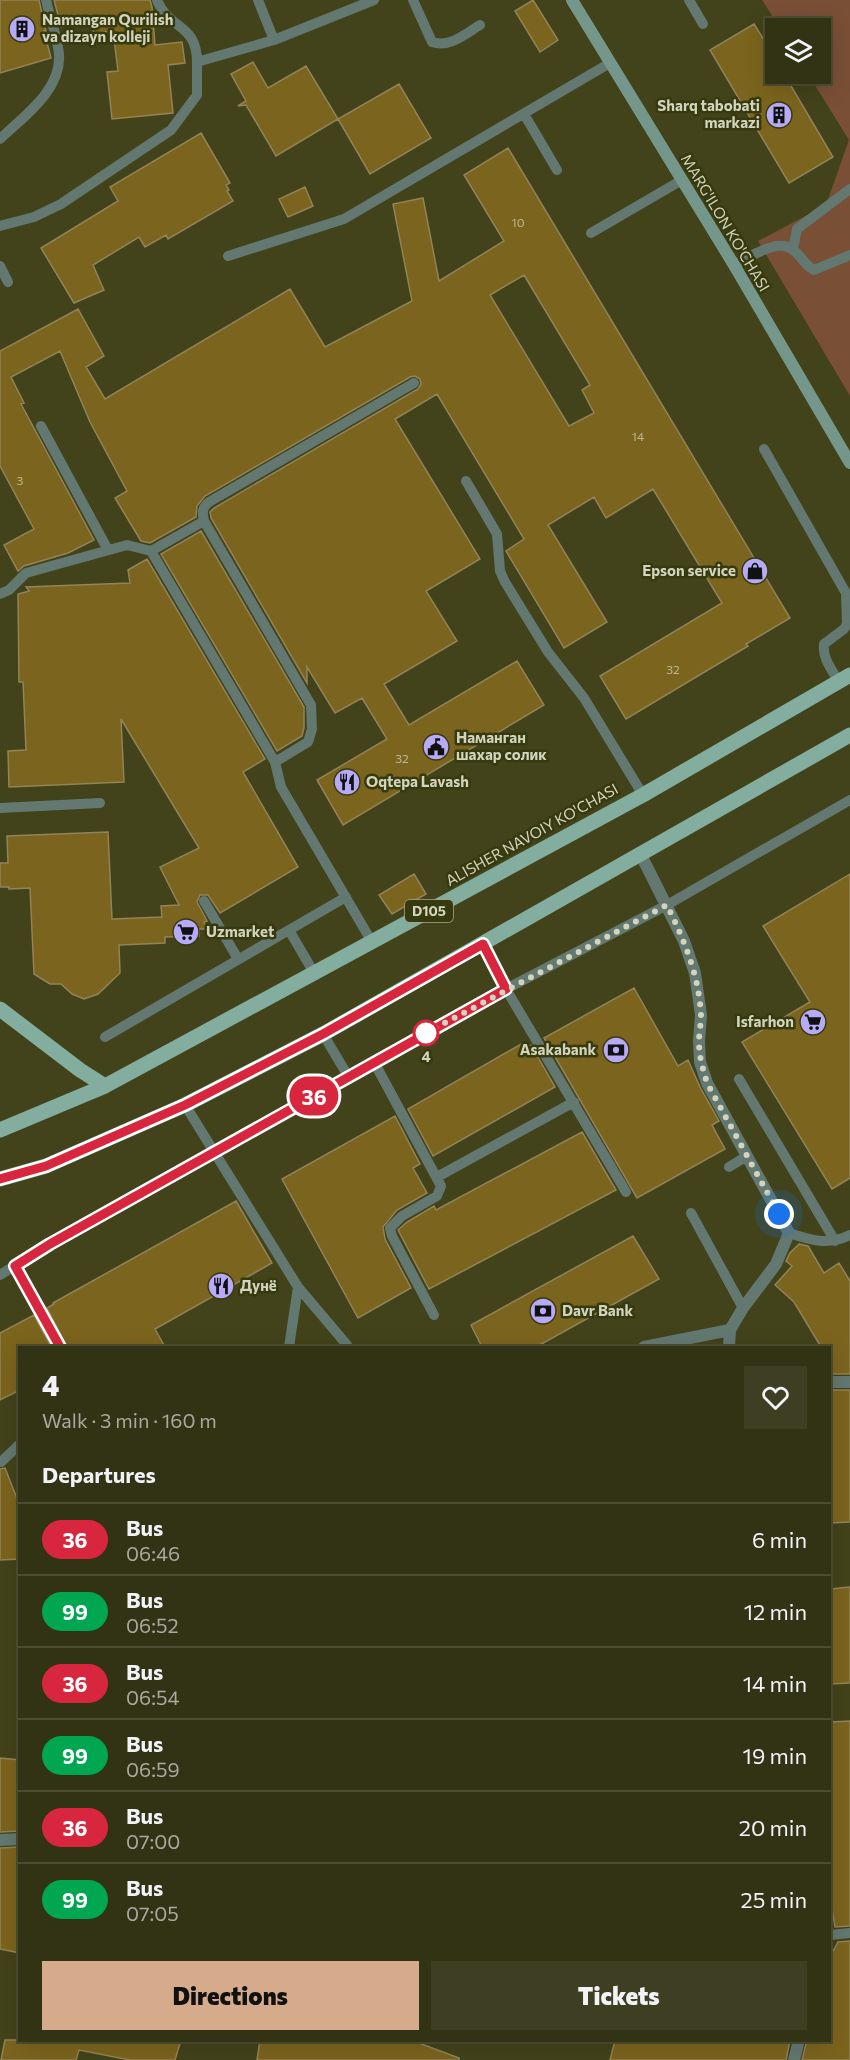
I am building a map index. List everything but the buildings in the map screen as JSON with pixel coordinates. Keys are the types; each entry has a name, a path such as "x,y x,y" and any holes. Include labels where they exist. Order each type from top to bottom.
{"main road":[{"name":"MARG'ILON KO'CHASI","path":"574,1 850,463"},
{"name":"ALISHER NAVOIY KO'CHASI","path":"0,1130 105,1086 643,795 844,678"},
{"path":"0,1179 46,1166 185,1105 323,1034 850,735"},
{"path":"0,1010 105,1086"}],"street":[{"path":"640,854 684,941 695,973 701,1015 700,1062 707,1083 789,1233 776,1264 743,1308 730,1330 729,1346"},
{"path":"649,1346 730,1330"},
{"path":"831,1382 850,1382"},
{"path":"0,1840 18,1839"},
{"path":"794,2060 798,2042"}],"lane":[{"path":"0,139 34,107 53,84 59,56 46,0"},
{"path":"0,226 34,218 61,204 171,130 197,95 197,62 194,41 188,32 163,12 157,0"},
{"path":"258,0 274,40"},
{"path":"197,62 274,40 374,0"},
{"path":"413,0 432,42 440,45 452,42 480,25"},
{"path":"689,0 703,24"},
{"path":"228,256 344,219 610,63"},
{"path":"524,114 557,170"},
{"path":"591,233 682,180"},
{"path":"793,249 797,229 850,189"},
{"path":"734,266 774,246 793,249 807,267 814,270 850,255"},
{"path":"0,266 9,282"},
{"path":"275,762 308,742 312,729 311,705 204,520 203,508 209,502 414,383"},
{"path":"41,426 108,550"},
{"path":"764,449 846,593 847,624 844,629 824,644 823,649 825,657 844,678"},
{"path":"466,480 497,534 500,571 505,582 548,652 584,698 643,795"},
{"path":"0,594 9,590 26,573 127,545 151,551 204,520"},
{"path":"151,551 275,762 281,787 372,942"},
{"path":"0,1275 50,1244 374,1062 506,989 667,905 850,800"},
{"path":"0,808 100,803"},
{"path":"105,1037 346,897"},
{"path":"204,901 238,959"},
{"path":"289,930 314,973"},
{"path":"483,944 506,989 626,1192"},
{"path":"323,1034 348,1077"},
{"path":"374,1062 441,1186 437,1196 402,1216 390,1228 392,1236 434,1315"},
{"path":"739,1079 835,1241"},
{"path":"437,1177 574,1102"},
{"path":"185,1105 298,1287 346,1346"},
{"path":"729,1167 747,1156"},
{"path":"691,1213 743,1308"},
{"path":"789,1233 809,1240 825,1242 850,1236"},
{"path":"15,1266 59,1346"},
{"path":"289,1346 298,1287"},
{"path":"0,1462 18,1446"},
{"path":"831,1935 850,1933"}],"shaded area":[{"path":"762,0 850,0 850,396 758,241 826,205 849,140 814,84 831,84 831,18 774,18"}],"bus line":[{"name":"36","path":"0,1179 46,1166 185,1105 323,1034 483,944 506,989 50,1244 15,1266 59,1346"}],"place":[{"name":"Namangan Qurilish va dizayn kolleji","path":"22,29"},
{"name":"Sharq tabobati markazi","path":"779,115"},
{"name":"Epson service","path":"755,571"},
{"name":"Наманган шахар солик","path":"436,747"},
{"name":"Oqtepa Lavash","path":"347,782"},
{"name":"Uzmarket","path":"186,932"},
{"name":"Isfarhon","path":"813,1022"},
{"name":"4","path":"426,1033"},
{"name":"Asakabank","path":"616,1050"},
{"name":"Дунё","path":"221,1286"},
{"name":"Davr Bank","path":"543,1311"}],"route":[{"path":"426,1033 667,905 684,941 695,973 701,1015 700,1062 707,1083 779,1214"}]}
